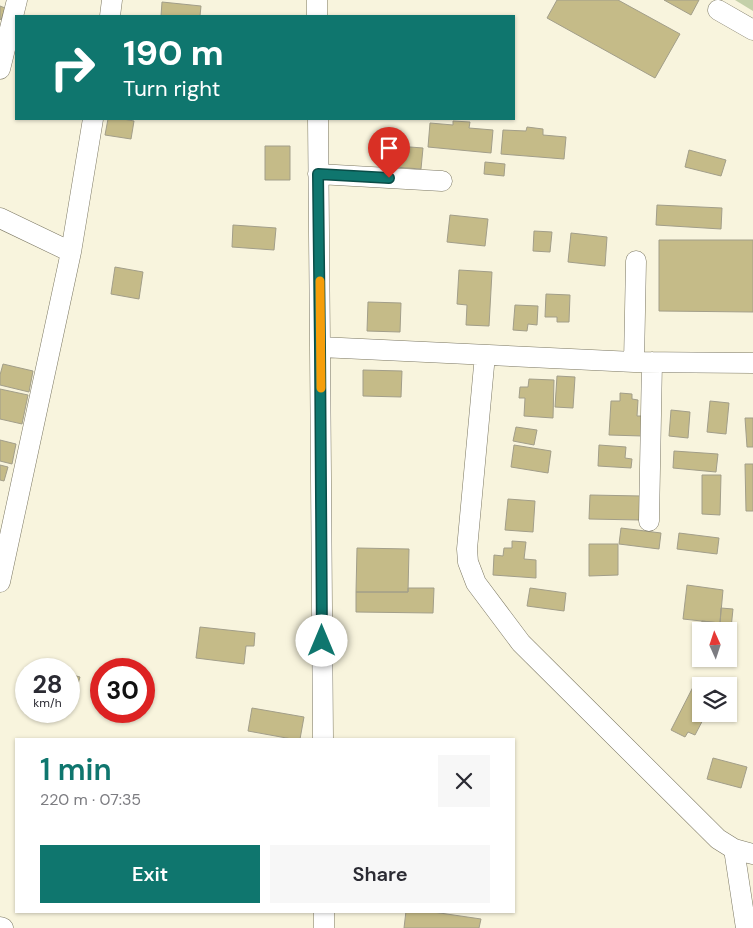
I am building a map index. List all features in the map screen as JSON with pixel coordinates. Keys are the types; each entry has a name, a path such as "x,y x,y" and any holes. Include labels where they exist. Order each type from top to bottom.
{"street":[{"path":"0,68 18,0"},
{"path":"110,15 112,0"},
{"path":"317,0 317,15"},
{"path":"718,10 753,30"},
{"path":"0,582 71,252 93,120"},
{"path":"318,120 323,738"},
{"path":"318,174 442,181"},
{"path":"0,218 71,252"},
{"path":"636,261 643,362 649,520"},
{"path":"320,347 643,362 753,362"},
{"path":"485,355 467,548 468,562 476,583 521,643 718,839 743,852 746,928"},
{"path":"324,913 324,928"}],"green space":[{"path":"735,0 753,0 753,11"}],"building":[{"path":"557,0 618,0 680,34 655,78 547,18"},
{"path":"664,0 699,0 691,15"},
{"path":"162,2 201,6 200,15 161,15"},
{"path":"0,6 5,8 1,20 0,19"},
{"path":"108,120 134,121 131,139 105,135"},
{"path":"453,121 470,122 469,128 493,130 491,153 428,147 430,123 453,125"},
{"path":"527,127 543,129 543,135 566,137 564,159 501,154 503,130 526,131"},
{"path":"384,145 423,148 421,169 382,166"},
{"path":"265,146 290,146 290,180 265,180"},
{"path":"689,150 726,160 721,176 685,167"},
{"path":"485,162 505,164 504,176 484,174"},
{"path":"657,205 722,208 721,229 656,225"},
{"path":"450,215 488,219 485,246 447,242"},
{"path":"233,225 276,228 274,250 232,247"},
{"path":"534,231 552,232 550,252 533,251"},
{"path":"571,233 607,237 605,266 568,262"},
{"path":"659,240 753,240 753,312 659,311"},
{"path":"115,267 143,272 139,299 111,294"},
{"path":"459,270 492,272 489,326 466,325 467,305 457,304"},
{"path":"546,294 570,295 569,322 557,322 557,317 545,317"},
{"path":"368,302 401,303 400,332 367,331"},
{"path":"515,305 538,306 537,325 528,324 527,331 513,330"},
{"path":"3,364 33,371 29,392 0,385"},
{"path":"363,370 402,371 401,397 363,396"},
{"path":"557,376 575,377 573,408 555,407"},
{"path":"529,379 554,380 553,418 524,416 525,398 519,398 520,387 528,387"},
{"path":"0,389 28,395 22,424 0,419"},
{"path":"620,393 632,394 632,399 638,400 637,416 643,416 642,436 609,435 611,401 620,401"},
{"path":"710,401 729,403 726,434 707,432"},
{"path":"671,410 690,412 688,438 669,436"},
{"path":"745,418 753,418 753,447 747,447"},
{"path":"516,427 537,430 534,445 513,441"},
{"path":"0,440 16,444 12,464 0,461"},
{"path":"514,445 551,451 548,473 511,467"},
{"path":"599,445 626,447 625,458 632,459 631,468 598,466"},
{"path":"674,451 718,454 716,472 673,468"},
{"path":"745,464 753,464 753,511 746,511"},
{"path":"0,465 8,467 4,481 0,480"},
{"path":"702,475 721,475 720,515 702,514"},
{"path":"590,495 641,496 640,520 589,519"},
{"path":"508,499 535,501 533,532 505,530"},
{"path":"621,528 661,533 659,549 619,544"},
{"path":"679,533 719,538 717,554 677,549"},
{"path":"512,541 526,542 524,559 536,560 536,578 493,575 494,555 503,556 504,548 512,548"},
{"path":"589,544 618,544 618,575 589,576"},
{"path":"357,548 409,549 408,592 356,592"},
{"path":"687,585 723,590 720,622 683,619"},
{"path":"408,588 434,588 433,613 356,612 356,592 408,592"},
{"path":"530,588 566,593 564,611 527,606"},
{"path":"721,608 733,609 732,622 720,622"},
{"path":"200,627 255,633 254,646 246,646 244,664 196,658"},
{"path":"692,689 692,722 702,722 695,735 688,732 685,737 671,730"},
{"path":"252,708 304,717 300,738 286,738 248,731"},
{"path":"713,758 747,767 741,788 707,779"},
{"path":"406,913 440,913 481,919 479,928 404,928"}],"slow traffic":[{"path":"320,281 321,388"}],"route":[{"path":"322,641 318,174 389,178"}]}
